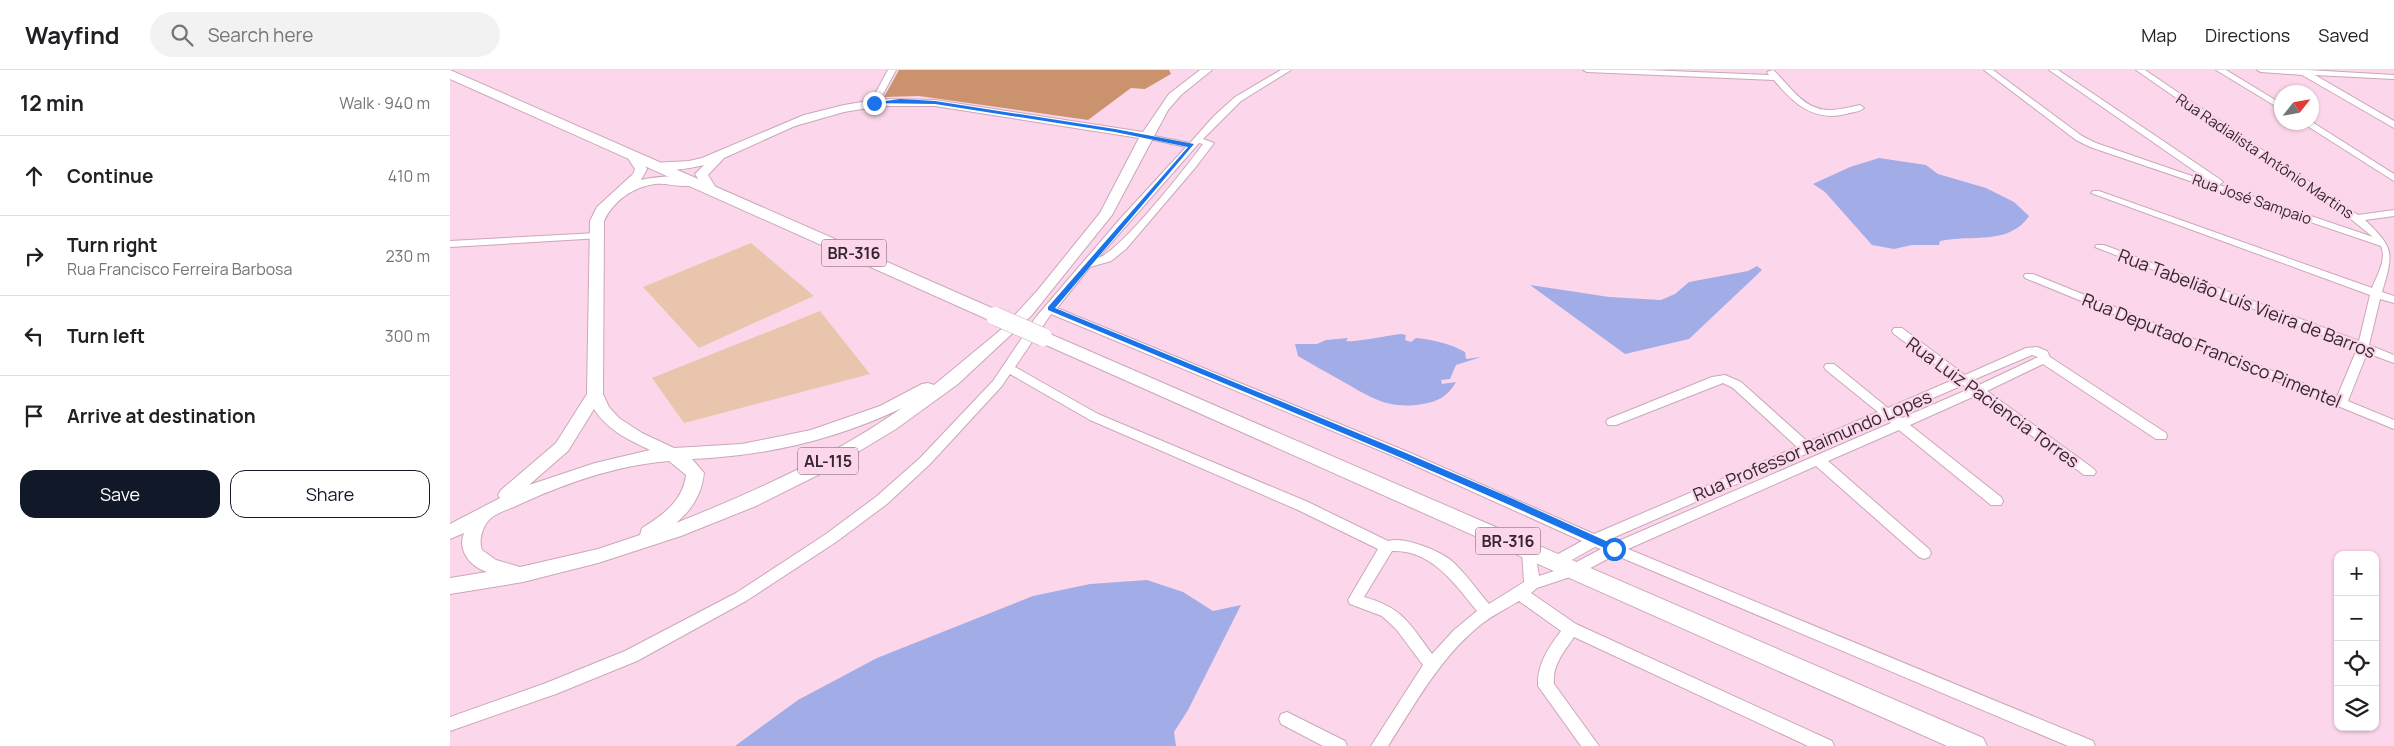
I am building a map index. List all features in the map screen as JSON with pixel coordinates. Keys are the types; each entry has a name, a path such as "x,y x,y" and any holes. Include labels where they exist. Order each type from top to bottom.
{"highway":[{"name":"BR-316","path":"450,74 995,316 1044,322 1529,551 1974,746"}],"main road":[{"path":"450,532 516,497 590,470 647,457 774,446 881,412 937,383 1009,331 1102,219 1162,109 1174,94 1207,70"},
{"path":"657,166 689,165 726,154 784,127 820,114 874,103 900,101 935,103 1148,136"},
{"path":"1115,130 1137,126 1162,109"},
{"path":"1115,130 1131,143 1133,165"},
{"path":"712,191 702,174 726,154"},
{"path":"622,548 657,527 674,514 686,501 695,484 695,473 672,454 622,429 604,412 595,394 596,236 598,221 602,210 638,175 641,169 632,155"},
{"path":"619,192 655,180 691,182"},
{"name":"AL-115","path":"450,586 525,574 588,558 622,548 717,514 819,466 918,406 961,374 1009,331"},
{"path":"525,574 496,569 482,563 472,552 470,544 474,527 485,513 562,447 581,420 595,394"}],"street":[{"path":"874,103 892,70"},
{"path":"450,724 550,689 631,656 749,591 831,538 882,500 924,461 997,384 1087,265 1195,143 1238,99 1287,70"},
{"path":"1587,70 1777,78"},
{"path":"1769,70 1806,108 1816,113 1830,114 1860,108"},
{"name":"Rua José Sampaio","path":"1988,70 2079,138 2110,152 2390,246"},
{"path":"2053,70 2232,192"},
{"name":"Rua Radialista Antônio Martins","path":"2140,70 2356,218 2390,246"},
{"path":"2220,70 2274,103"},
{"path":"2261,70 2393,77"},
{"path":"2302,71 2394,125"},
{"path":"2317,130 2394,178"},
{"path":"1087,265 1107,258 1122,247 1192,166 1209,143 1195,143 1148,136"},
{"path":"2096,193 2394,300"},
{"path":"2356,218 2394,214"},
{"path":"450,244 596,236"},
{"path":"2341,403 2363,348 2376,293 2389,258 2390,246"},
{"name":"Rua Tabelião Luís Vieira de Barros","path":"2100,247 2394,359"},
{"name":"Rua Deputado Francisco Pimentel","path":"2030,276 2394,425"},
{"path":"1044,322 1403,455 1614,549 2087,746"},
{"name":"Rua Luiz Paciencia Torres","path":"1898,331 2089,472"},
{"name":"Rua Professor Raimundo Lopes","path":"2030,351 2037,351 2043,354 2044,359 1978,390 1614,549 1565,566 1595,540 2030,351"},
{"path":"2044,359 2161,436"},
{"path":"1008,368 1094,417 1303,506 1387,548"},
{"path":"1830,368 1996,501"},
{"path":"1612,422 1716,380 1725,379 1738,385 1806,448"},
{"path":"1818,460 1924,553"},
{"path":"1432,665 1391,614 1381,608 1371,607 1355,600 1387,548 1400,544 1448,566 1487,612"},
{"path":"1526,589 1529,551"},
{"path":"1379,746 1432,665 1473,622 1565,566"},
{"path":"1526,589 1571,629 1826,746"},
{"path":"1571,629 1546,666 1544,676 1546,686 1592,745"},
{"path":"1288,719 1339,746"}],"shaded area":[{"path":"899,70 1169,70 1171,74 1145,89 1131,88 1088,120 919,96 884,97"},
{"path":"751,243 814,296 699,348 643,287"},
{"path":"820,311 870,374 684,423 652,378"}],"water":[{"path":"1879,158 1926,165 1938,174 1986,188 2014,202 2029,216 2011,232 2000,235 1952,239 1940,241 1939,245 1912,245 1894,249 1872,245 1825,192 1813,184 1850,167"},
{"path":"1757,266 1762,270 1689,339 1625,354 1530,285 1609,297 1661,300 1675,294 1689,282 1748,271"},
{"path":"1401,334 1406,335 1405,340 1411,342 1416,338 1453,346 1465,352 1466,359 1481,357 1456,365 1450,379 1441,380 1442,384 1456,382 1442,398 1428,403 1399,405 1389,404 1371,397 1298,356 1295,344 1317,344 1326,340 1348,338 1346,341 1355,341"},
{"path":"1147,580 1183,592 1213,611 1241,605 1188,710 1174,732 1176,746 735,746 798,700 877,658 1033,596 1090,584"}],"route":[{"path":"874,103 900,101 935,103 1115,130 1192,146 1124,221 1050,308 1403,455 1508,500 1614,549"}]}
